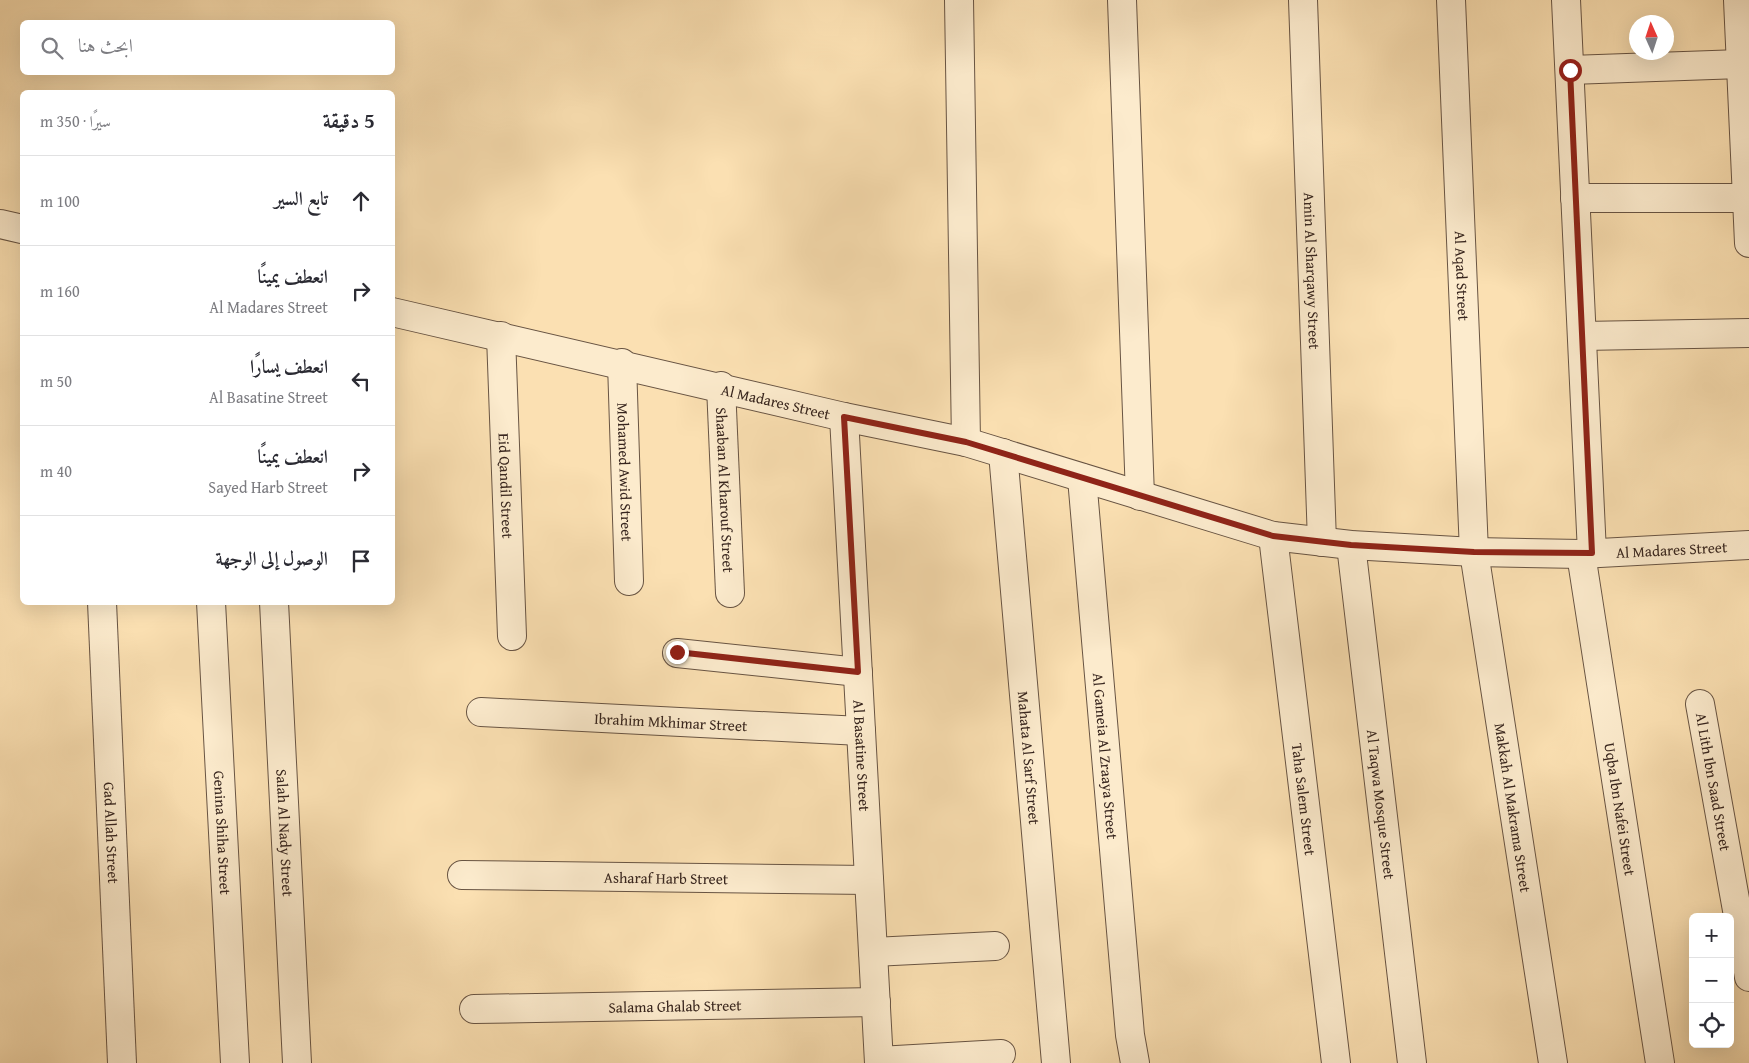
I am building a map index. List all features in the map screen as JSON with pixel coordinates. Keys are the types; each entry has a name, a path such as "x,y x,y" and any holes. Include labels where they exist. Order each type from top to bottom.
{"street":[{"path":"959,0 966,442"},
{"path":"1122,0 1140,496"},
{"name":"Amin Al Sharqawy Street","path":"1303,0 1322,542"},
{"name":"Al Aqad Street","path":"1451,0 1474,552"},
{"name":"Uqba Ibn Nafei Street","path":"1566,0 1582,336 1586,553 1660,1063"},
{"path":"1738,0 1746,135 1749,243"},
{"path":"1570,70 1741,64"},
{"path":"1575,198 1747,198"},
{"path":"0,224 20,229"},
{"name":"Al Madares Street","path":"395,313 721,386 844,417 966,442 1273,536 1351,545 1474,552 1586,553 1749,545"},
{"path":"1582,336 1749,333"},
{"name":"Eid Qandil Street","path":"501,336 512,636"},
{"name":"Mohamed Awid Street","path":"622,363 629,581"},
{"name":"Shaaban Al Kharouf Street","path":"721,386 730,593"},
{"name":"Al Basatine Street","path":"844,417 879,1062"},
{"name":"Mahata Al Sarf Street","path":"1004,454 1056,1063"},
{"name":"Al Gameia Al Zraaya Street","path":"1082,478 1130,1035 1135,1063"},
{"name":"Taha Salem Street","path":"1273,536 1336,1063"},
{"name":"Al Taqwa Mosque Street","path":"1351,545 1412,1063"},
{"name":"Makkah Al Makrama Street","path":"1474,552 1553,1063"},
{"name":"Gad Allah Street","path":"102,605 122,1063"},
{"name":"Genina Shiha Street","path":"211,605 235,1063"},
{"name":"Salah Al Nady Street","path":"274,605 297,1063"},
{"path":"677,652 858,672"},
{"name":"Al Lith Ibn Saad Street","path":"1700,704 1749,977"},
{"name":"Ibrahim Mkhimar Street","path":"481,712 861,731"},
{"name":"Asharaf Harb Street","path":"462,876 869,880"},
{"path":"874,952 995,946"},
{"name":"Salama Ghalab Street","path":"474,1009 876,1002"},
{"path":"879,1062 1001,1054"}],"route":[{"path":"677,652 858,672 844,417 966,442 1273,536 1351,545 1474,552 1592,553 1570,70"}]}
